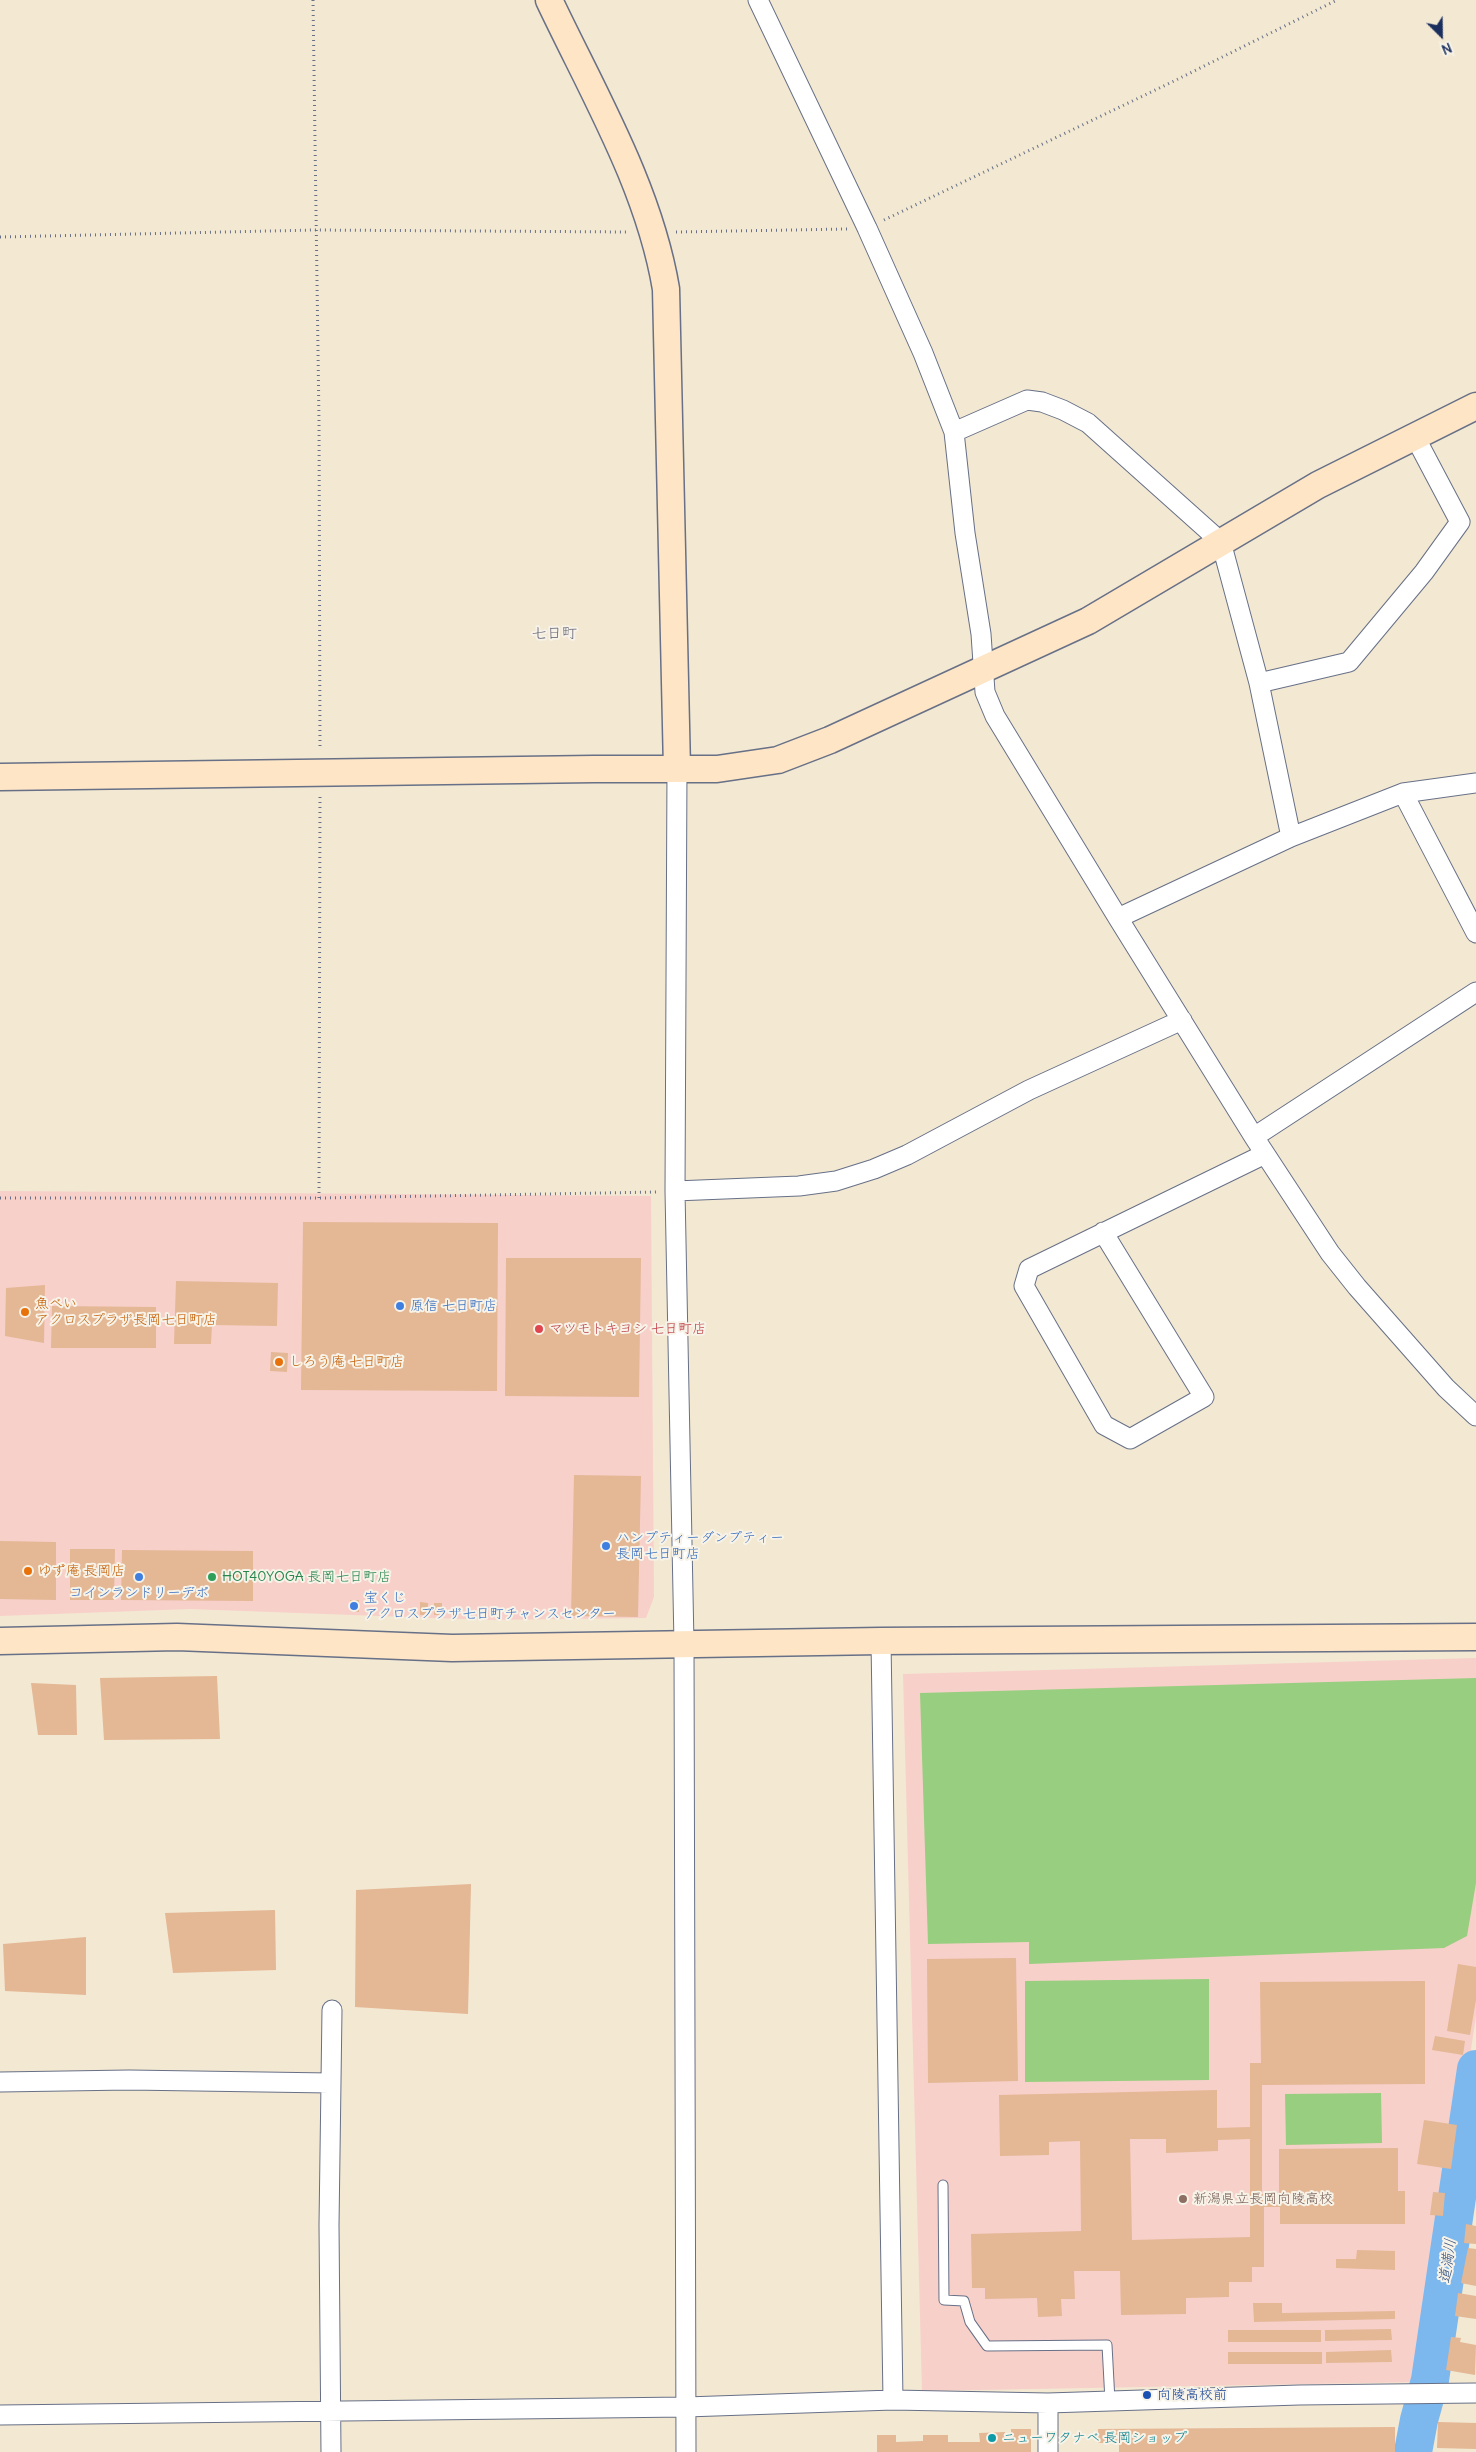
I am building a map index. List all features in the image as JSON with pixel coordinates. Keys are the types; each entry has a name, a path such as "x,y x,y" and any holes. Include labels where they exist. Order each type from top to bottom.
{"street":[{"path":"549,0 639,188 654,233 666,289 677,769 675,1191 684,1644 686,2452"},
{"path":"758,0 867,228 923,353 954,432 965,533 981,634 982,671 985,692 995,716 1254,1137 1330,1253 1357,1287 1446,1388 1476,1416"},
{"path":"954,432 986,420 1028,400 1042,402 1063,410 1088,423 1221,542 1259,682 1291,837"},
{"path":"0,777 677,769 743,767 778,760 830,740 1088,621 1318,485 1414,435 1476,406"},
{"path":"1259,682 1349,662 1424,572 1460,522 1414,435"},
{"path":"1118,918 1291,837 1403,793 1476,783"},
{"path":"1403,793 1476,933"},
{"path":"1254,1137 1476,992"},
{"path":"675,1191 799,1186 836,1181 874,1169 907,1155 1029,1090 1182,1020"},
{"path":"1103,1232 1204,1397 1130,1439 1104,1425 1024,1286 1029,1269 1103,1232 1265,1154"},
{"path":"0,1641 177,1637 452,1648 684,1644 1476,1637"},
{"path":"881,1642 892,2400"},
{"path":"331,2452 330,2083 332,2010"},
{"path":"0,2082 129,2080 330,2083"},
{"path":"0,2415 686,2407 892,2400 1048,2403 1299,2395 1476,2393"},
{"path":"1048,2403 1048,2452"}],"lane":[{"path":"943,2185 944,2300 964,2300 970,2322 987,2346 1107,2346 1110,2401"}],"path":[{"path":"313,0 319,421 319,1198"},
{"path":"0,237 315,230 654,233 824,231 867,228 1338,0"},
{"path":"0,1198 319,1198 675,1191"}],"shaded area":[{"path":"0,1191 651,1196 654,1597 646,1618 488,1620 190,1609 0,1616"},
{"name":"新潟県立長岡向陵高校","path":"1476,1658 1476,2016 1421,2382 922,2391 903,1674"}],"green space":[{"path":"1476,1678 1476,1883 1467,1936 1444,1948 1029,1964 1029,1942 928,1944 920,1693"},
{"path":"1209,1979 1209,2080 1025,2082 1025,1981"},
{"path":"1381,2093 1382,2143 1286,2145 1285,2094"}],"building":[{"name":"原信 七日町店","path":"303,1222 498,1223 497,1391 301,1390"},
{"path":"506,1258 641,1258 639,1397 505,1396"},
{"path":"176,1281 278,1283 277,1326 212,1325 211,1344 174,1344"},
{"name":"魚べい アクロスプラザ長岡七日町店","path":"45,1285 44,1343 5,1336 6,1288"},
{"path":"52,1306 156,1307 156,1348 51,1348"},
{"name":"しろう庵 七日町店","path":"271,1352 288,1353 287,1372 270,1371"},
{"name":"ハンプティーダンプティー 長岡七日町店","path":"574,1475 641,1476 638,1617 571,1616"},
{"name":"ゆず庵 長岡店","path":"0,1541 56,1542 56,1600 0,1599"},
{"path":"70,1549 115,1549 114,1600 70,1600"},
{"path":"122,1550 253,1551 253,1601 121,1600"},
{"name":"宝くじ アクロスプラザ七日町チャンスセンター","path":"350,1600 359,1600 359,1612 350,1611"},
{"path":"420,1602 428,1603 428,1615 420,1615"},
{"path":"434,1603 442,1603 442,1615 434,1615"},
{"path":"217,1676 220,1739 104,1740 100,1678"},
{"path":"31,1683 76,1685 77,1735 38,1735"},
{"path":"471,1884 468,2014 355,2007 356,1890"},
{"path":"275,1910 276,1970 173,1973 165,1913"},
{"path":"86,1937 86,1995 5,1991 3,1944"},
{"path":"1016,1958 1018,2081 928,2083 927,1959"},
{"path":"1458,1964 1476,1967 1476,2000 1470,2035 1447,2031"},
{"path":"1425,1981 1425,2084 1262,2085 1262,2194 1279,2194 1279,2149 1398,2148 1398,2191 1405,2191 1405,2224 1280,2224 1280,2207 1264,2207 1264,2267 1252,2267 1252,2282 1229,2282 1229,2297 1186,2298 1186,2314 1121,2315 1120,2271 1074,2271 1075,2299 1061,2299 1062,2316 1038,2317 1037,2298 985,2299 985,2288 972,2288 971,2234 1081,2231 1080,2141 1049,2142 1049,2155 1000,2156 999,2095 1217,2090 1217,2128 1250,2127 1250,2063 1261,2063 1260,1982","holes":["1130,2139 1166,2139 1166,2153 1218,2151 1218,2140 1250,2139 1250,2237 1132,2240"]},
{"path":"1435,2036 1465,2041 1463,2055 1432,2050"},
{"path":"1424,2120 1457,2125 1451,2169 1417,2164"},
{"path":"1433,2192 1445,2193 1443,2216 1430,2215"},
{"path":"1466,2224 1476,2226 1476,2244 1464,2243"},
{"path":"1468,2248 1476,2249 1476,2286 1461,2283"},
{"path":"1357,2250 1395,2251 1395,2270 1336,2268 1336,2259 1356,2259"},
{"path":"1458,2293 1476,2296 1476,2319 1455,2316"},
{"path":"1253,2303 1282,2303 1282,2313 1395,2311 1395,2319 1254,2322"},
{"path":"1391,2329 1392,2340 1325,2341 1325,2330"},
{"path":"1228,2330 1321,2330 1321,2342 1228,2342"},
{"path":"1451,2337 1461,2338 1460,2342 1476,2345 1475,2375 1446,2370"},
{"path":"1391,2350 1392,2362 1326,2363 1326,2352"},
{"path":"1228,2352 1322,2352 1322,2364 1228,2364"},
{"path":"1438,2422 1476,2423 1476,2449 1437,2448"},
{"path":"1395,2427 1395,2452 1119,2452 1119,2443 1098,2443 1098,2429"},
{"name":"ニューワタナベ 長岡ショップ","path":"1011,2429 1031,2429 1031,2452 877,2452 877,2435 896,2435 896,2442 923,2441 923,2435 948,2435 948,2442 980,2442 979,2433 1005,2432 1005,2441 1011,2441"}],"waterway":[{"name":"道満川","path":"1413,2452 1419,2420 1430,2380 1476,2069"}],"place":[{"name":"原信 七日町店","path":"400,1306"},
{"name":"魚べい アクロスプラザ長岡七日町店","path":"25,1312"},
{"name":"マツモトキヨシ 七日町店","path":"539,1329"},
{"name":"しろう庵 七日町店","path":"279,1362"},
{"name":"ハンプティーダンプティー 長岡七日町店","path":"606,1546"},
{"name":"ゆず庵 長岡店","path":"28,1571"},
{"name":"コインランドリーデポ","path":"139,1577"},
{"name":"HOT40YOGA 長岡七日町店","path":"212,1577"},
{"name":"宝くじ アクロスプラザ七日町チャンスセンター","path":"354,1606"},
{"name":"新潟県立長岡向陵高校","path":"1183,2199"},
{"name":"向陵高校前","path":"1147,2395"},
{"name":"ニューワタナベ 長岡ショップ","path":"992,2438"}],"district":[{"name":"七日町","path":"554,634"}]}
